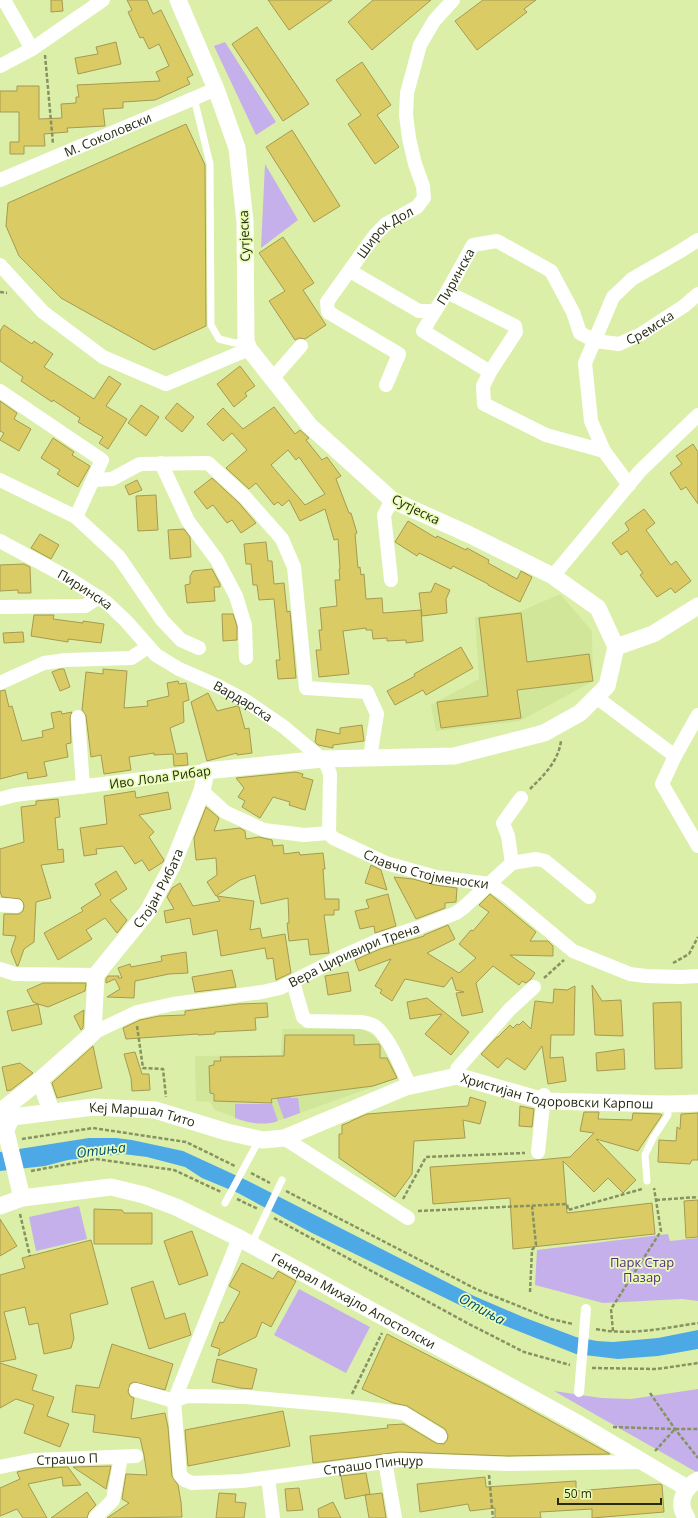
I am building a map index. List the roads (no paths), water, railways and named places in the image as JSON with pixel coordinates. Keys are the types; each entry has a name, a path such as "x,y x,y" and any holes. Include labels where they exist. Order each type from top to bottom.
{"street":[{"path":"4,0 32,49"},
{"path":"0,66 32,49 103,0"},
{"name":"Сутјеска","path":"178,0 216,89 237,148 245,222 247,345 310,426 392,500 468,534 553,576 598,608 616,646"},
{"name":"Широк Дол","path":"386,385 399,354 328,312 327,302 375,235 386,224 417,206 424,198 423,186 414,164 409,138 406,115 407,93 420,45 434,21 453,0"},
{"name":"М. Соколовски","path":"0,180 216,89"},
{"path":"629,485 604,451 591,421 585,363 613,297 632,279 698,240"},
{"name":"Пиринска","path":"350,271 419,311 435,310 447,292 473,245 497,241 551,271 573,312 580,333 594,341"},
{"path":"0,266 43,312 103,357 166,384 247,345"},
{"path":"447,292 515,326 516,332 490,372 483,386 484,404 546,435 604,451"},
{"name":"Сремска","path":"594,341 619,344 641,334 684,306 698,294"},
{"path":"435,310 423,331 490,372"},
{"path":"272,379 301,346"},
{"path":"0,391 102,460 76,517"},
{"path":"553,576 640,471 698,415"},
{"path":"93,480 112,480 140,464 208,462 244,497 282,539 294,566 306,688 366,692 377,714 370,757"},
{"path":"161,463 188,522 217,560 236,596 245,625 246,658"},
{"path":"0,480 76,517 119,557 162,620 181,640 199,648"},
{"path":"391,580 384,515 392,500"},
{"name":"Пиринска","path":"0,541 66,576 99,597 126,621 152,651"},
{"path":"0,607 85,606 99,597"},
{"path":"322,759 454,756 544,733 580,713 607,686 616,646 653,634 698,606"},
{"path":"0,683 44,663 66,660 131,658 152,651"},
{"name":"Вардарска","path":"152,651 179,669 218,686 246,701 284,727 322,759"},
{"path":"596,697 675,756"},
{"path":"698,715 675,756 662,784 698,846"},
{"path":"78,717 83,787"},
{"path":"202,791 225,812 264,830 304,835 329,833 330,774 322,759"},
{"name":"Иво Лола Рибар","path":"0,799 15,795 206,771 322,759"},
{"name":"Стојан Рибата","path":"96,975 148,911 172,866 202,791 206,771"},
{"path":"521,798 503,823 508,836 512,863 536,859 545,861 589,897"},
{"name":"Славчо Стојменоски","path":"329,833 333,838 341,843 386,863 436,877 490,884 506,895 573,951 630,974 646,976 698,976"},
{"name":"Вера Циривири Трена","path":"92,1033 137,1012 173,1004 262,992 280,988 339,958 377,941 456,913 512,863"},
{"path":"0,904 16,906"},
{"path":"0,969 15,974 96,975 92,1033 40,1080 25,1100 0,1109 8,1135 16,1193"},
{"path":"293,982 303,1017 308,1021 361,1022 370,1023 378,1028 393,1050 407,1080"},
{"path":"458,1069 510,1009 534,987"},
{"name":"Христијан Тодоровски Карпош","path":"283,1134 407,1080 458,1069 544,1098"},
{"name":"Христијан Тодоровски Карпош","path":"283,1134 406,1087 457,1076 544,1098 698,1103"},
{"path":"40,1080 49,1105"},
{"name":"Христијан Тодоровски Карпош","path":"667,1101 698,1096"},
{"path":"538,1152 544,1098"},
{"name":"Кеј Маршал Тито","path":"25,1100 49,1105 94,1100 156,1103 261,1136 263,1140 283,1134"},
{"name":"Кеј Маршал Тито","path":"8,1135 12,1117 94,1107 155,1110 228,1132 261,1136"},
{"path":"283,1134 410,1214"},
{"name":"Генерал Михајло Апостолски","path":"16,1193 111,1187 144,1195 176,1206 579,1424 649,1457 692,1484"},
{"name":"Страшо Пинџур","path":"245,1242 174,1402 180,1474 185,1480 192,1483 210,1484 268,1478 399,1460 487,1463 649,1457"},
{"path":"579,1389 585,1312"},
{"path":"136,1390 174,1402 187,1396 246,1396 403,1413 440,1436"},
{"name":"Страшо П","path":"0,1467 34,1460 136,1456"},
{"path":"95,1518 112,1500 121,1457"},
{"path":"385,1462 395,1518"},
{"path":"268,1478 273,1518"},
{"path":"687,1518 682,1508 682,1501 692,1484"}],"lane":[{"path":"194,98 210,164 211,324 219,339 247,345"},
{"path":"646,1184 646,1155 653,1138 668,1115 667,1101"},
{"path":"225,1203 261,1136"},
{"path":"245,1242 259,1229 282,1180"}],"water":[{"name":"Отиња","path":"89,1138 116,1138 132,1140 183,1151 246,1180 474,1296 523,1317 576,1337 613,1342 658,1338 698,1330 698,1349 658,1356 618,1359 576,1354 488,1319 312,1233 238,1193 202,1178 185,1167 147,1157 123,1154 68,1160 45,1166 0,1171 0,1152"}],"park label":[{"name":"Парк Стар Пазар","path":"642,1270"}]}
